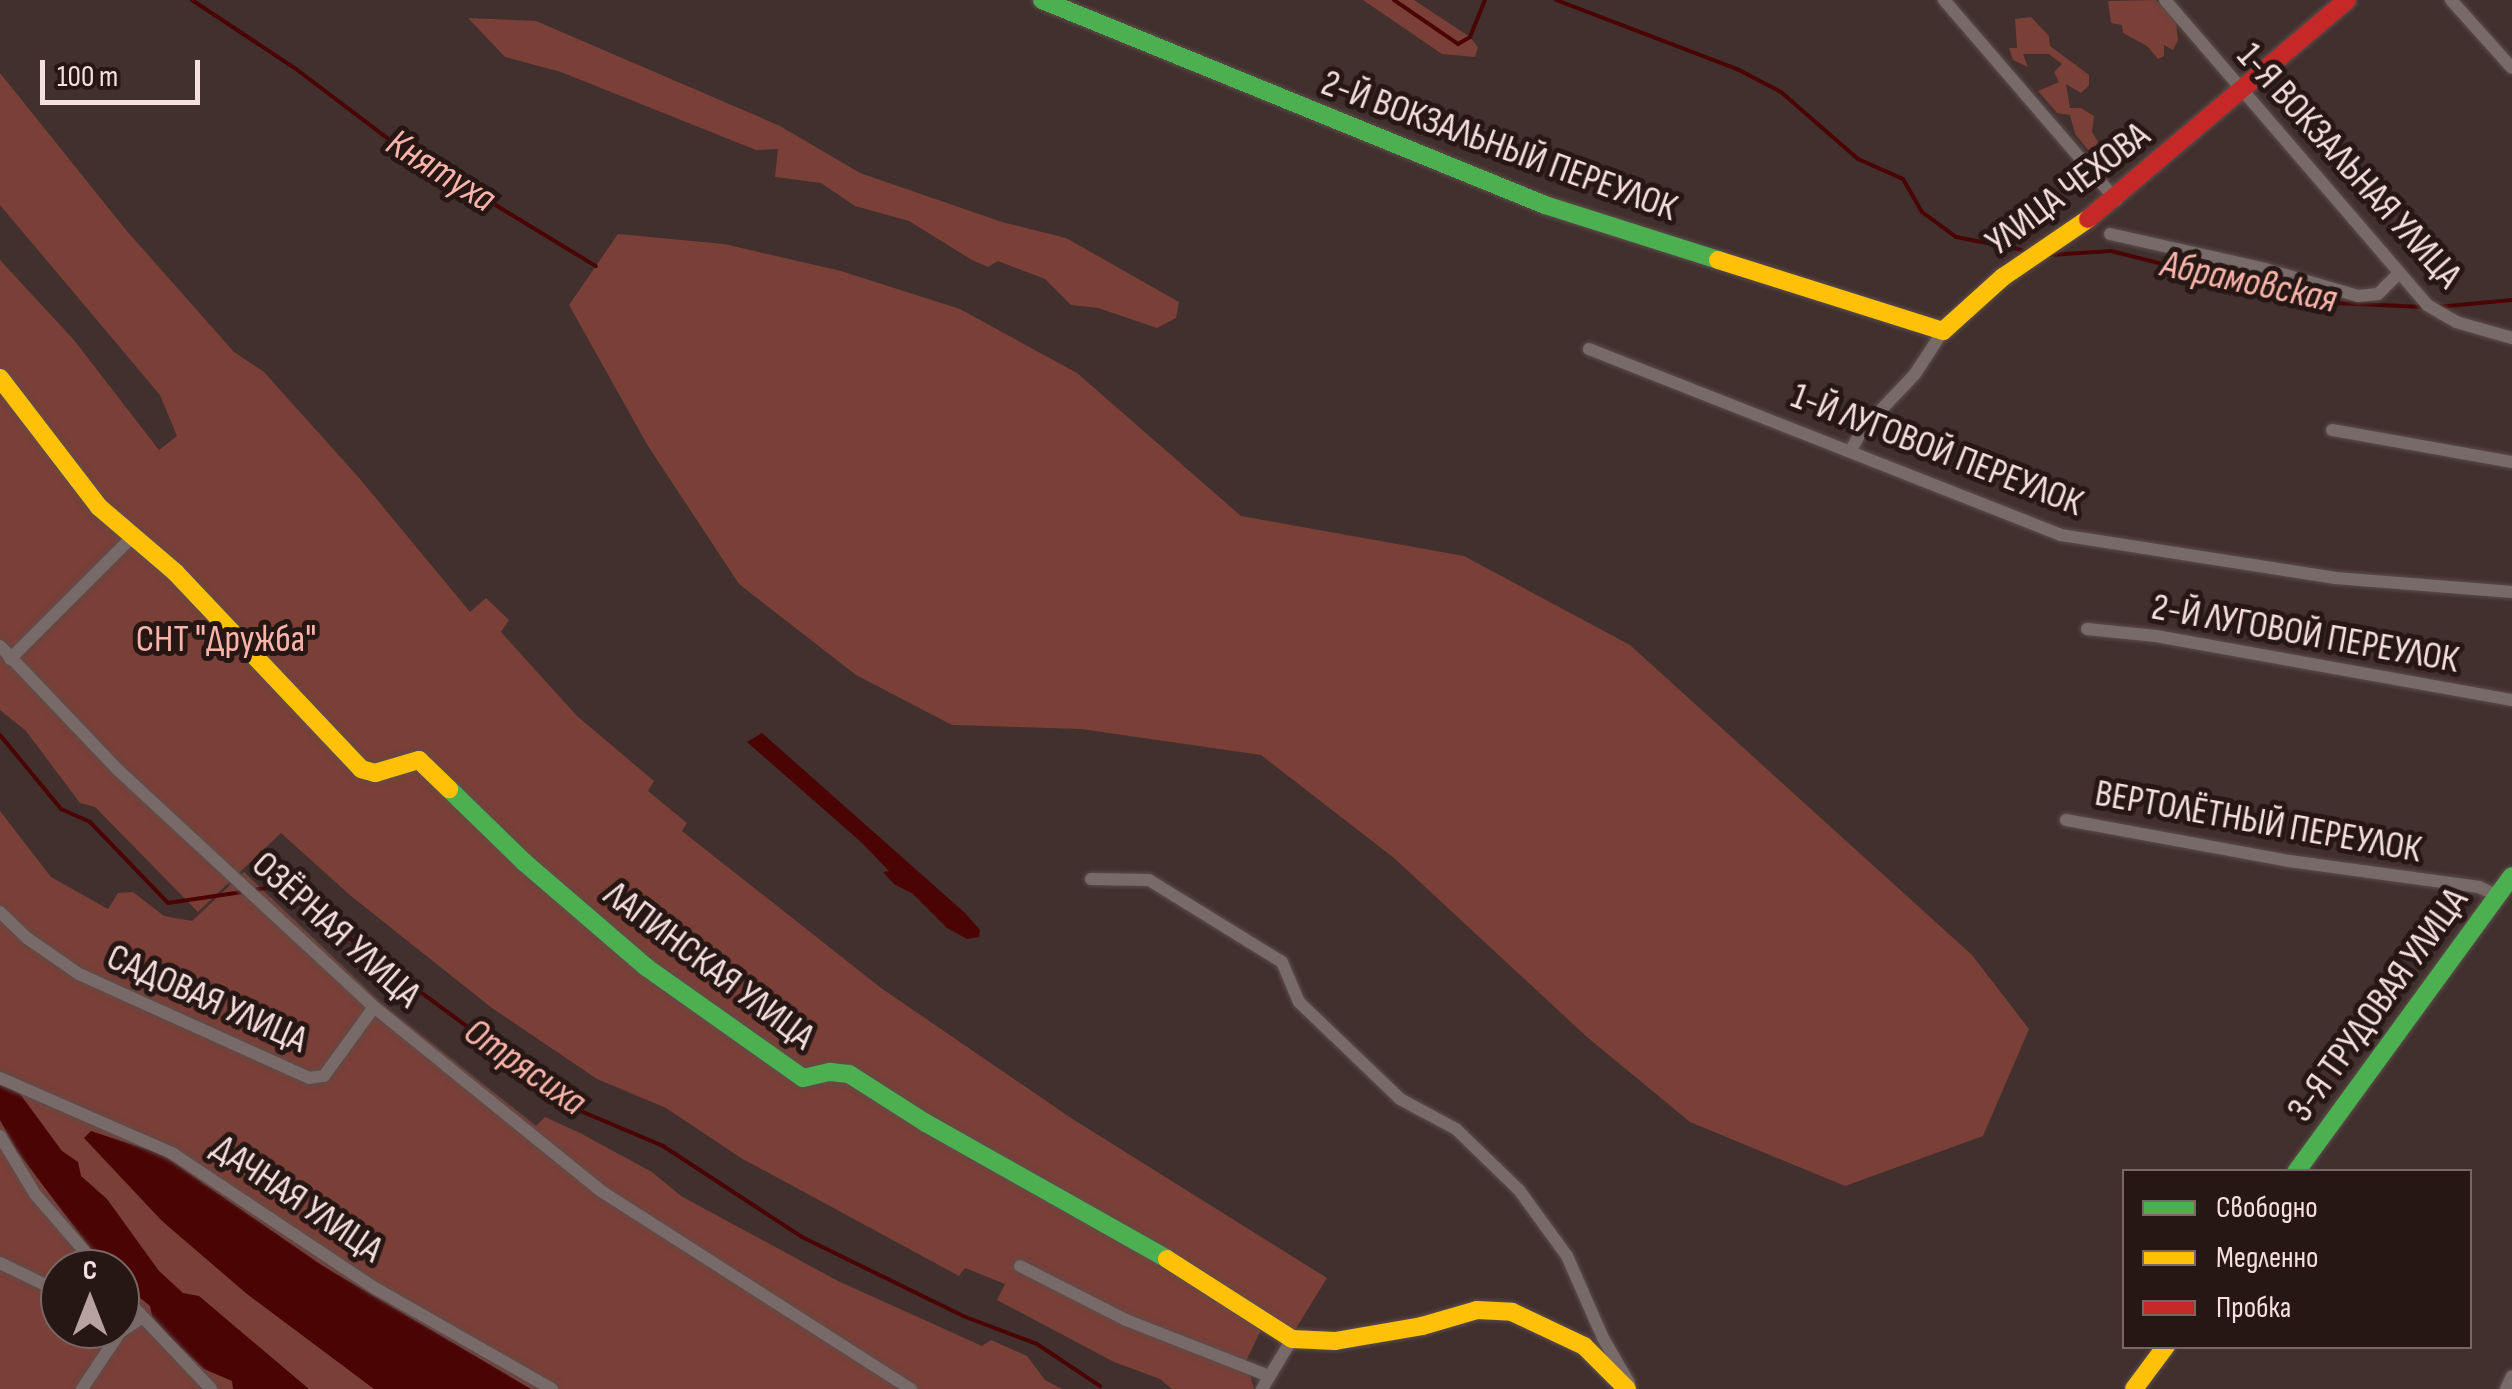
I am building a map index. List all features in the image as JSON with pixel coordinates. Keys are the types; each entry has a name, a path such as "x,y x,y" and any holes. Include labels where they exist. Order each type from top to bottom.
{"street":[{"name":"2-Й ВОКЗАЛЬНЫЙ ПЕРЕУЛОК","path":"1042,0 1526,199 1943,331"},
{"path":"1944,0 2116,200"},
{"name":"1-Я ВОКЗАЛЬНАЯ УЛИЦА","path":"2165,0 2398,274 2444,317 2512,338"},
{"name":"УЛИЦА ЧЕХОВА","path":"1851,450 1862,430 1915,374 1943,331 2003,277 2116,200 2347,0"},
{"path":"2451,0 2512,68"},
{"path":"2110,234 2293,276 2358,296 2378,294 2398,274"},
{"name":"1-Й ЛУГОВОЙ ПЕРЕУЛОК","path":"1589,349 2034,526 2090,541 2335,578 2512,592"},
{"name":"ЛАПИНСКАЯ УЛИЦА","path":"0,378 99,506 175,572 362,769 375,773 419,760 582,914 705,1012 802,1078 830,1072 849,1074 926,1123 1169,1260 1292,1339"},
{"path":"2332,430 2512,462"},
{"path":"10,659 132,536"},
{"name":"2-Й ЛУГОВОЙ ПЕРЕУЛОК","path":"2086,629 2156,636 2512,700"},
{"name":"ОЗЁРНАЯ УЛИЦА","path":"0,646 118,770 374,1007 601,1190 911,1389"},
{"name":"ВЕРТОЛЁТНЫЙ ПЕРЕУЛОК","path":"2066,820 2288,862 2479,887 2498,896"},
{"name":"3-Я ТРУДОВАЯ УЛИЦА","path":"2298,1169 2512,876"},
{"path":"1091,879 1149,880 1282,962 1299,1002 1400,1100 1456,1129 1519,1190 1567,1256 1603,1338 1631,1389"},
{"name":"САДОВАЯ УЛИЦА","path":"0,912 27,938 79,974 309,1078 324,1076 374,1007"},
{"name":"ДАЧНАЯ УЛИЦА","path":"0,1078 172,1153 373,1287 552,1389"},
{"path":"0,1136 34,1194 82,1249"},
{"path":"0,1263 40,1282"},
{"path":"1020,1266 1138,1326 1270,1376"},
{"path":"1262,1389 1292,1339 1335,1341 1409,1329 1477,1310 1512,1312 1584,1346 1631,1389"},
{"path":"140,1330 211,1389"},
{"path":"82,1389 110,1349"},
{"path":"2134,1389 2164,1349"},
{"path":"2506,1389 2512,1376"}],"green space":[{"path":"1363,0 1414,0 1470,37 1478,47 1475,57 1442,54"},
{"path":"2156,0 2176,23 2178,40 2173,50 2164,45 2164,56 2158,59 2147,46 2123,33 2122,25 2111,23 2108,1"},
{"path":"2031,17 2049,36 2050,46 2089,75 2089,85 2081,93 2066,84 2070,108 2081,108 2094,116 2092,132 2101,147 2118,147 2126,154 2118,161 2098,162 2075,134 2070,115 2057,113 2038,91 2059,82 2054,72 2062,64 2049,54 2023,54 2028,67 2013,60 2009,48 2017,48 2015,19"},
{"path":"468,18 536,21 780,126 860,173 1002,222 1066,238 1179,302 1176,318 1157,328 1098,308 1071,305 1045,279 998,261 988,267 909,221 855,206 821,183 775,177 778,149 756,150 561,72 505,57"},
{"name":"СНТ \"Дружба\"","path":"0,73 126,230 234,352 264,372 360,479 470,612 486,598 509,620 501,632 577,716 654,781 648,791 687,823 682,831 881,988 1071,1118 1327,1278 1295,1330 1267,1318 1242,1369 1249,1372 1254,1389 1172,1389 1160,1379 1114,1362 997,1300 1005,1284 965,1268 959,1276 741,1158 666,1108 597,1079 492,1008 351,896 281,833 198,912 95,807 80,803 26,731 0,710 0,260 74,340 159,450 177,436 160,395 0,205"},
{"path":"618,234 724,244 841,271 960,309 1077,373 1241,516 1464,556 1630,645 1972,955 2029,1029 1983,1136 1845,1186 1690,1122 1587,1037 1394,858 1261,755 1081,729 952,725 856,675 739,584 648,446 569,305"},
{"path":"0,811 51,877 108,909 118,893 133,892 164,916 192,921 244,872 383,1005 536,1126 545,1117 580,1133 652,1172 681,1196 838,1281 982,1346 991,1340 1027,1356 1045,1380 1062,1389 0,1389"}],"shaded area":[{"path":"762,733 965,913 980,930 979,937 967,939 947,928 913,894 894,884 883,872 889,871 861,842 747,742"},
{"path":"0,1083 20,1094 62,1151 78,1162 81,1176 107,1199 159,1271 183,1293 199,1296 309,1389 233,1389 232,1381 204,1369 168,1335 152,1316 150,1306 140,1298 140,1249 91,1249 17,1151 0,1120"},
{"path":"91,1131 161,1154 323,1266 531,1389 374,1389 247,1294 162,1221 84,1138"}],"waterway":[{"name":"Княтуха","path":"192,0 296,69 395,144 596,266"},
{"name":"Абрамовская","path":"1394,0 1458,44 1470,37 1485,0"},
{"name":"Абрамовская","path":"1556,0 1739,70 1781,92 1858,159 1903,179 1922,212 1956,237 2022,250"},
{"name":"Абрамовская","path":"2049,255 2111,251 2314,302 2423,307"},
{"name":"Абрамовская","path":"2437,307 2512,300"},
{"name":"Отрясиха","path":"0,735 61,809 90,822 168,903 242,892"},
{"name":"Отрясиха","path":"252,890 289,885 361,948 480,1036 557,1101 663,1146 802,1237 963,1316 1037,1344 1100,1386"}],"traffic: fast":[{"path":"1042,0 1545,205 1718,260"},
{"path":"449,789 524,862 646,967 803,1078 830,1072 849,1074 926,1123 1167,1259"},
{"path":"2298,1169 2512,876"}],"traffic: slow":[{"path":"1718,260 1943,331 2003,277 2088,219"},
{"path":"0,378 99,507 175,572 361,769 375,773 419,760 449,789"},
{"path":"1167,1259 1292,1339 1335,1341 1422,1326 1477,1310 1512,1312 1584,1346 1627,1389"},
{"path":"2134,1389 2164,1349"}],"traffic: jam":[{"path":"2088,219 2347,0"}]}
